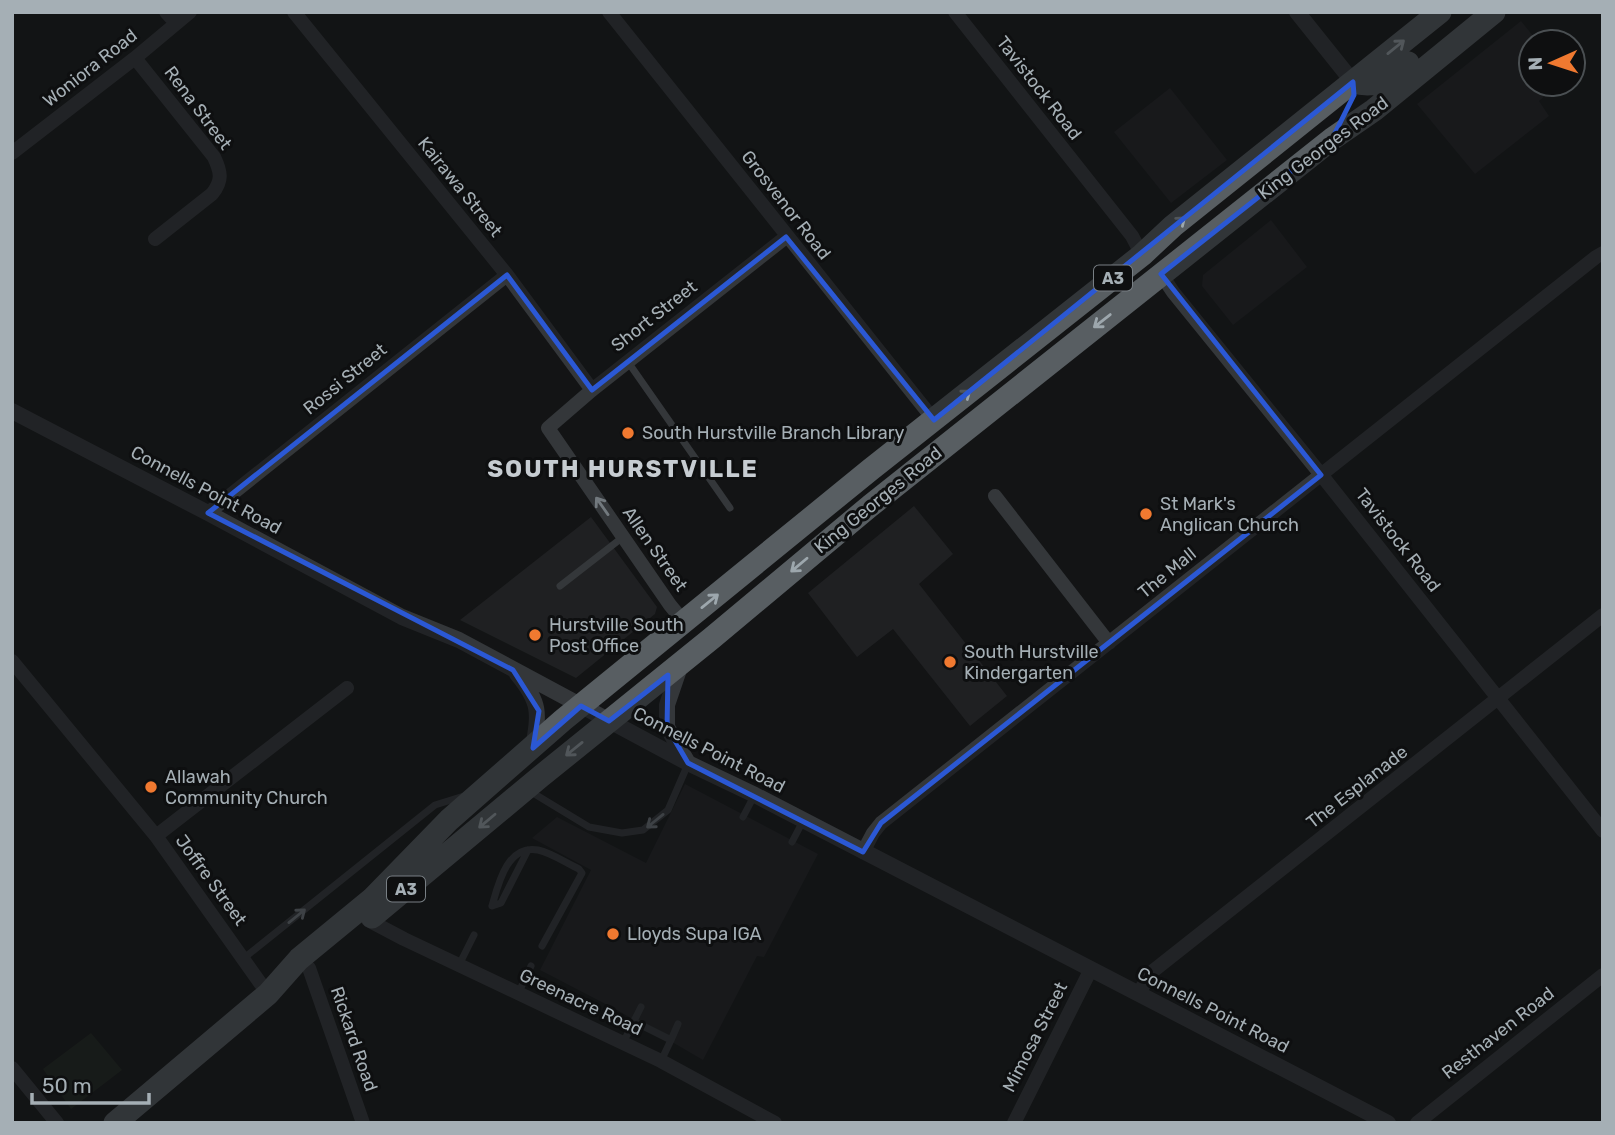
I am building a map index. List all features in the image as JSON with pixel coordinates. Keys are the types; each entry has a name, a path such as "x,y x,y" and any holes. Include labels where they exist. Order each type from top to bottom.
{"highway":[{"name":"King Georges Road","path":"268,994 299,959 372,899 449,820 581,706 934,420 1142,256 1173,226 1440,12"},
{"name":"King Georges Road","path":"116,1123 268,994 309,968 681,664 852,520 1332,139 1374,110 1494,12"},
{"path":"1332,139 1354,95 1353,82 1365,86 1381,83 1418,55 1444,51"}],"street":[{"name":"Woniora Road","path":"12,153 135,58 171,18 190,12"},
{"name":"Kairawa Street","path":"294,12 507,275 592,390"},
{"name":"Grosvenor Road","path":"609,12 934,420"},
{"name":"Tavistock Road","path":"955,12 1132,236 1142,256"},
{"path":"1297,12 1353,82"},
{"name":"Rena Street","path":"135,58 214,157 221,172 218,186 212,194 155,239"},
{"name":"Short Street","path":"548,428 786,237"},
{"name":"The Mall","path":"863,852 881,823 1603,253"},
{"name":"Tavistock Road","path":"1161,274 1603,831"},
{"name":"Rossi Street","path":"208,513 507,275"},
{"name":"Connells Point Road","path":"12,411 402,617 459,640 688,764 755,795 1388,1123"},
{"name":"Allen Street","path":"548,428 684,622"},
{"path":"995,496 1110,643"},
{"name":"The Esplanade","path":"1139,992 1153,971 1603,615"},
{"name":"Joffre Street","path":"12,661 156,836 268,994"},
{"path":"681,664 667,705 667,727 688,764"},
{"path":"513,670 530,690 538,711 533,748"},
{"path":"156,836 347,688"},
{"name":"Greenacre Road","path":"368,920 661,1061 775,1123"},
{"name":"Rickard Road","path":"309,968 363,1123"},
{"name":"Mimosa Street","path":"1014,1123 1091,969"},
{"name":"Resthaven Road","path":"1418,1123 1603,975"},
{"path":"12,1068 57,1123"}],"lane":[{"path":"628,362 730,508"},
{"path":"560,586 623,537"},
{"path":"525,789 589,827 622,833 633,832 643,830 668,810 688,764"},
{"path":"244,958 435,805 486,789"},
{"path":"743,817 755,795"},
{"path":"792,842 803,820"},
{"path":"528,850 501,903 492,906 506,866 518,854 528,850 539,850 579,869 582,873 542,946"},
{"path":"459,965 474,935"},
{"path":"518,994 531,966"},
{"path":"623,1043 641,1007"},
{"path":"634,1021 671,1040"},
{"path":"661,1061 678,1024"}],"highlighted area":[{"path":"1353,82 1354,95 1332,139 1161,274 1321,475 881,823 863,852 688,763 667,727 668,675 609,721 581,706 533,748 539,711 513,670 208,513 507,275 592,390 786,237 934,420"}],"shaded area":[{"path":"1521,21 1527,28 1517,28 1517,98 1543,98 1539,101 1549,116 1475,174 1417,104"},
{"path":"1170,88 1227,160 1171,203 1114,132"},
{"path":"1271,220 1307,267 1233,325 1202,286 1203,275"},
{"path":"914,506 953,554 919,584 1007,696 970,726 893,629 857,657 808,593"},
{"path":"591,517 657,607 655,614 576,678 460,620"},
{"path":"685,784 818,854 764,957 757,956 703,1060 617,1010 540,970 591,870 532,838 557,817 646,863"},
{"path":"91,1033 122,1070 71,1109 43,1069"}],"place":[{"name":"South Hurstville Branch Library","path":"628,433"},
{"name":"St Mark's Anglican Church","path":"1146,514"},
{"name":"Hurstville South Post Office","path":"535,635"},
{"name":"South Hurstville Kindergarten","path":"950,662"},
{"name":"Allawah Community Church","path":"151,787"},
{"name":"Lloyds Supa IGA","path":"613,934"}],"district":[{"name":"SOUTH HURSTVILLE","path":"623,469"}]}
